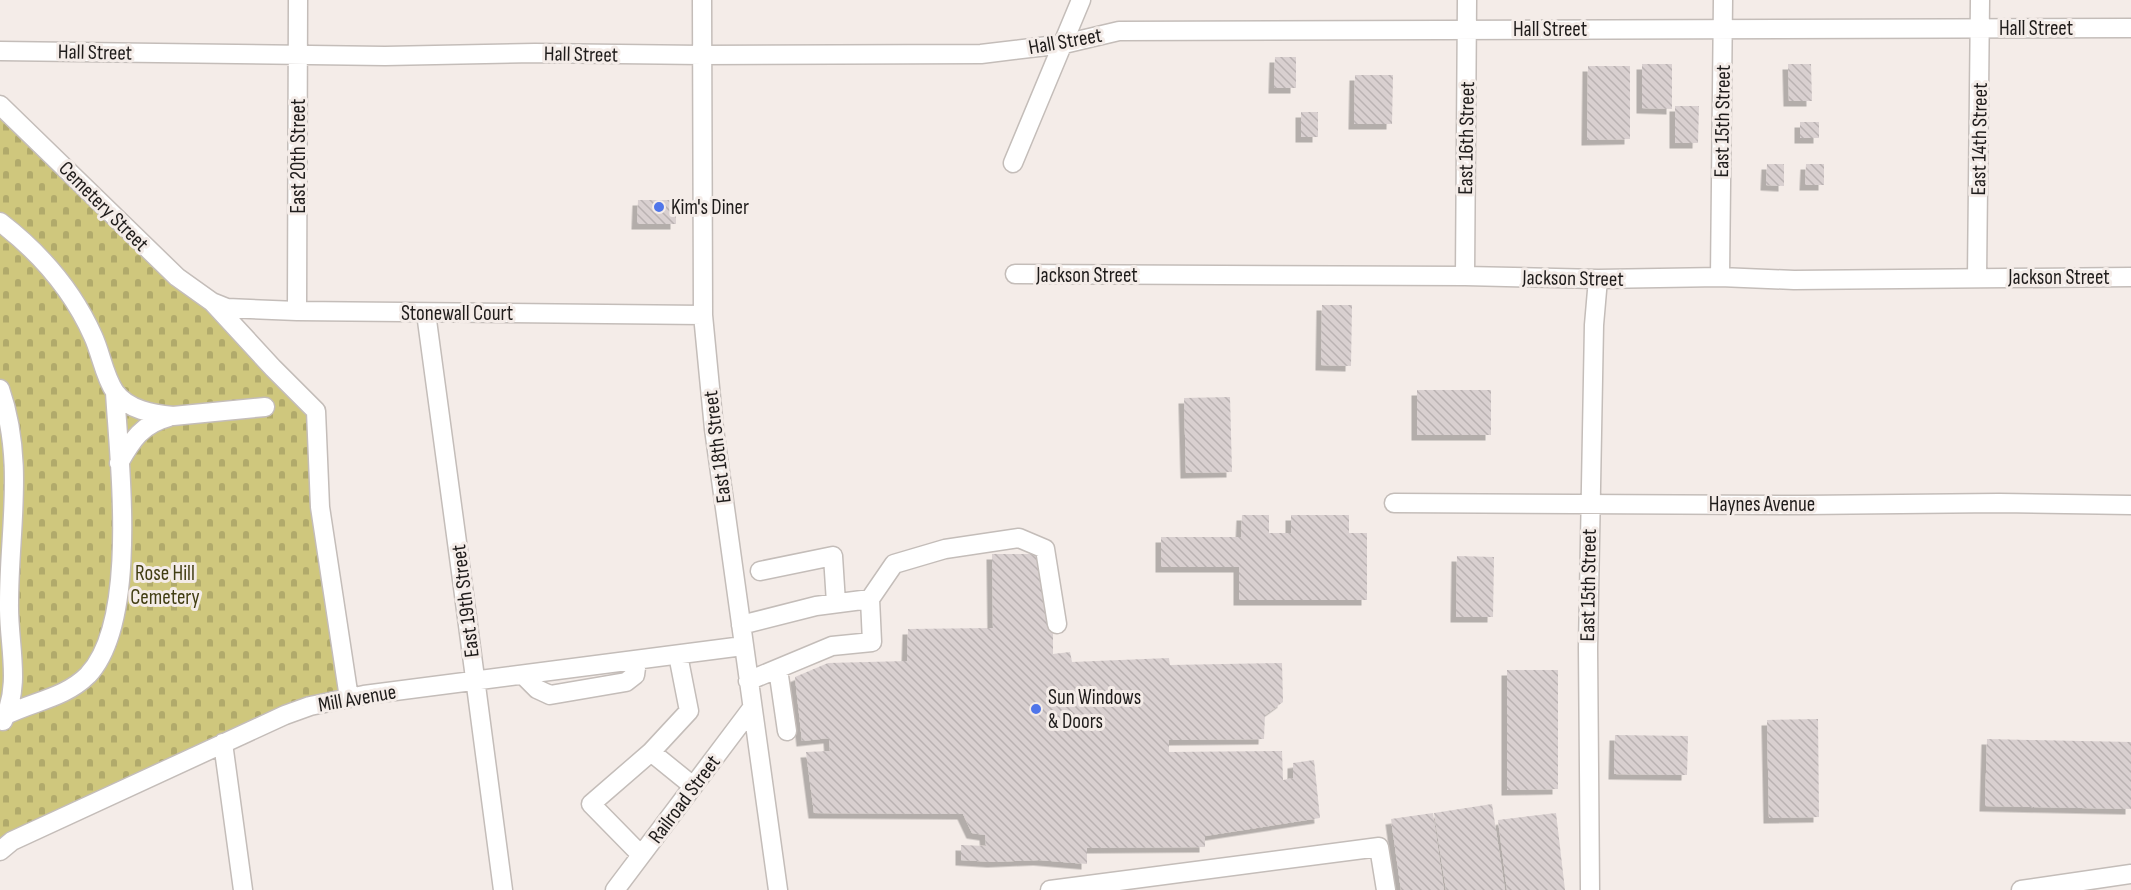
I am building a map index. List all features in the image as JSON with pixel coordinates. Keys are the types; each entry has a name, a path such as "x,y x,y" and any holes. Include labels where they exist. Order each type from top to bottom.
{"street":[{"name":"East 20th Street","path":"297,311 298,0"},
{"name":"East 18th Street","path":"702,0 703,315 714,429 778,890"},
{"path":"1013,163 1081,0"},
{"name":"East 16th Street","path":"1465,276 1467,0"},
{"name":"East 15th Street","path":"1720,277 1723,0"},
{"name":"East 14th Street","path":"1977,278 1980,0"},
{"name":"Hall Street","path":"0,51 385,56 535,53 981,54 1064,44 1119,31 2131,28"},
{"name":"Cemetery Street","path":"0,105 177,277 212,302"},
{"path":"0,222 41,258 72,297 97,344 115,392 123,526 120,581 114,621 103,650 89,674 69,690 3,720"},
{"name":"Jackson Street","path":"1015,274 1465,276 1598,279 1720,277 1794,280 2131,277"},
{"name":"East 15th Street","path":"1590,890 1588,659 1590,503 1594,325 1598,279"},
{"path":"212,302 273,369 316,411 320,507 349,698"},
{"name":"Stonewall Court","path":"212,302 227,308 297,311 703,315"},
{"name":"East 19th Street","path":"426,313 467,606 474,681 503,890"},
{"path":"0,389 6,405 15,470 14,533 10,563 9,604 14,689 3,720"},
{"path":"115,392 129,405 144,411 173,416"},
{"path":"119,464 139,432 147,424 173,416 265,407"},
{"name":"Haynes Avenue","path":"1394,503 2131,505"},
{"path":"748,681 832,646 872,642 870,599 894,564 945,549 1018,538 1045,549 1057,624"},
{"path":"760,571 833,556 836,603"},
{"path":"741,625 816,606 870,599"},
{"name":"Mill Avenue","path":"0,851 12,842 223,743 310,706 349,698 743,646"},
{"path":"641,855 591,804 651,752 689,711 678,655"},
{"path":"778,669 787,732"},
{"name":"Railroad Street","path":"615,890 752,708"},
{"path":"223,743 243,890"},
{"path":"651,752 693,786"},
{"path":"1050,890 1379,847 1386,890"},
{"path":"2022,890 2131,874"}],"green space":[{"name":"Rose Hill Cemetery","path":"0,105 316,411 349,698 310,706 0,851"}],"building":[{"path":"1275,57 1296,57 1296,88 1274,88"},
{"path":"1642,64 1672,64 1672,109 1642,108"},
{"path":"1788,64 1811,64 1812,101 1789,101"},
{"path":"1588,66 1630,66 1630,139 1587,140"},
{"path":"1355,75 1393,75 1392,124 1354,124"},
{"path":"1675,106 1699,106 1698,143 1675,143"},
{"path":"1301,112 1318,112 1318,137 1301,137"},
{"path":"1800,122 1819,122 1819,138 1800,138"},
{"path":"1767,164 1784,164 1784,186 1766,185"},
{"path":"1806,164 1824,164 1824,185 1805,185"},
{"name":"Kim's Diner","path":"638,200 681,200 681,213 676,213 676,224 637,224"},
{"path":"1322,305 1352,305 1351,366 1321,365"},
{"path":"1417,390 1491,390 1491,435 1417,435"},
{"path":"1230,397 1232,472 1186,473 1184,398"},
{"path":"1242,515 1269,515 1269,533 1291,533 1291,515 1349,515 1349,533 1367,533 1367,600 1239,600 1239,567 1161,567 1161,537 1241,537"},
{"name":"Sun Windows & Doors","path":"992,554 1037,554 1053,630 1053,654 1070,652 1072,662 1169,658 1170,665 1282,663 1283,702 1265,715 1264,739 1169,740 1169,752 1282,751 1283,780 1293,778 1293,763 1314,760 1320,818 1205,836 1205,847 1087,848 1087,864 1039,860 993,862 961,860 961,845 986,846 985,835 972,833 963,814 814,813 806,752 830,751 829,738 802,741 795,677 828,663 907,661 908,629 993,628"},
{"path":"1457,556 1494,557 1493,617 1456,617"},
{"path":"1507,670 1558,670 1558,789 1507,790"},
{"path":"1818,719 1819,817 1769,818 1767,720"},
{"path":"1615,735 1688,736 1687,775 1614,774"},
{"path":"1987,739 2131,742 2131,809 1985,806"},
{"path":"1492,804 1505,890 1446,890 1434,813"},
{"path":"1433,813 1444,890 1401,890 1391,819"},
{"path":"1556,813 1565,890 1507,890 1498,820"}],"place":[{"name":"Kim's Diner","path":"659,207"},
{"name":"Sun Windows & Doors","path":"1036,709"}]}
